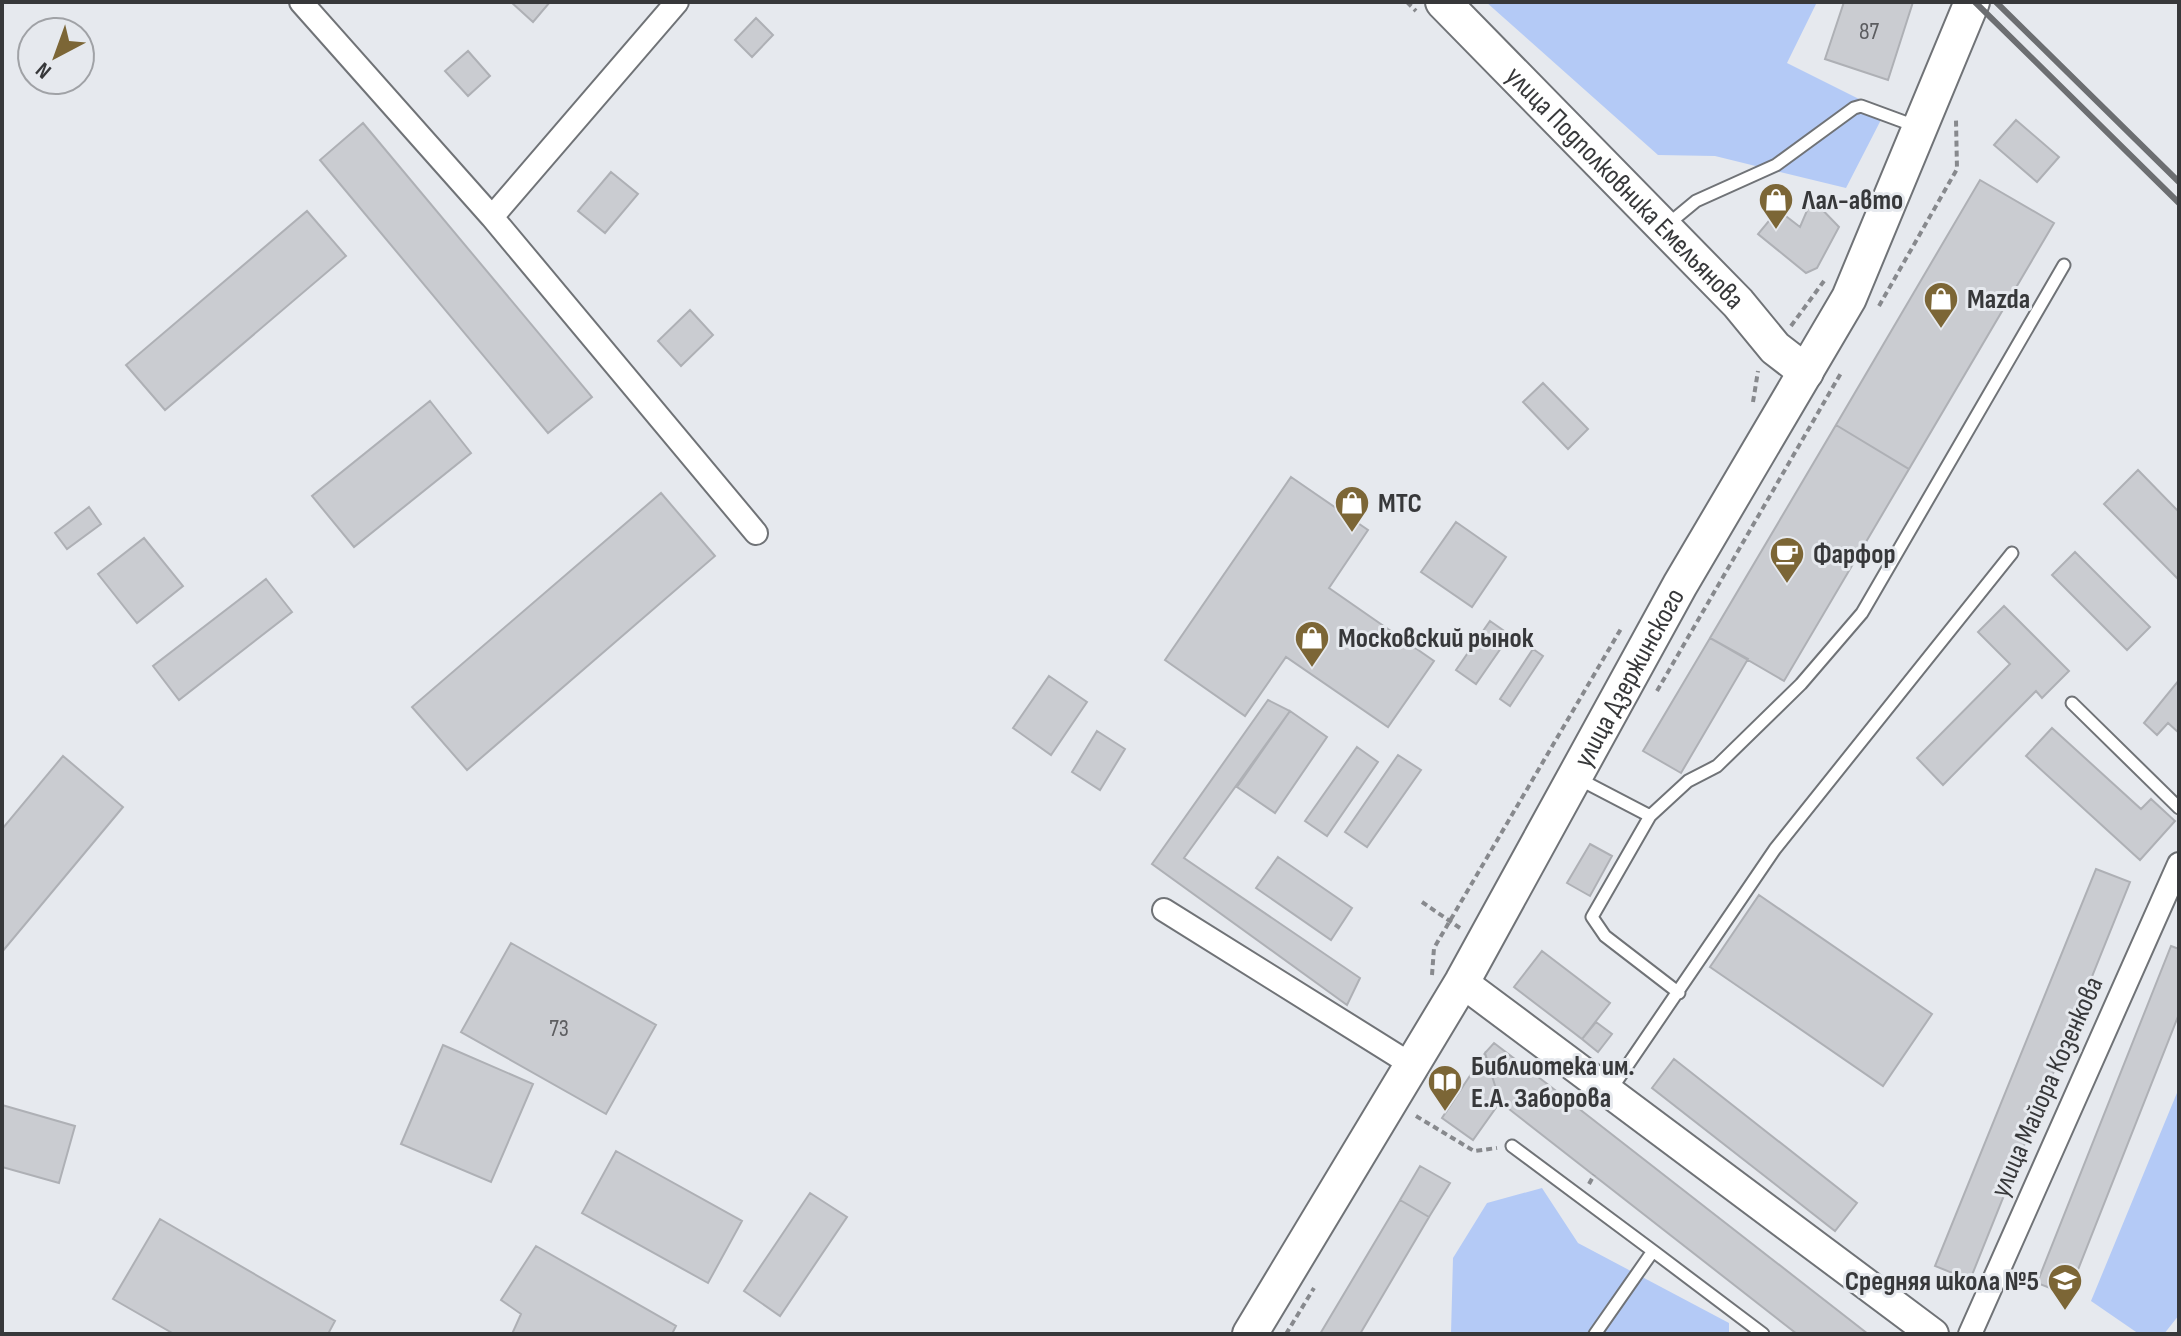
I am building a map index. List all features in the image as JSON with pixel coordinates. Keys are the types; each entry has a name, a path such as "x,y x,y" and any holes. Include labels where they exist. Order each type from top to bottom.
{"main road":[{"name":"улица Подполковника Емельянова","path":"1443,2 1738,303 1775,348 1806,372"},
{"name":"улица Дзержинского","path":"1250,1334 1462,982 1680,585 1849,298 1972,2"},
{"path":"1462,982 1933,1334"}],"street":[{"path":"301,2 492,217 756,533"},
{"path":"492,217 677,2"},
{"name":"улица Майора Козенкова","path":"1970,1334 2179,864"},
{"path":"1164,910 1412,1065"}],"lane":[{"path":"1664,228 1696,201 1776,165 1854,108 1861,106 1919,127"},
{"path":"1679,993 1605,936 1592,917 1650,816 1688,781 1717,766 1801,684 1862,613 2064,265"},
{"path":"1610,1091 1775,849 2012,553"},
{"path":"2072,703 2179,808"},
{"path":"1575,777 1650,816"},
{"path":"1512,1146 1763,1334"},
{"path":"1595,1334 1653,1251"}],"path":[{"path":"1416,1116 1474,1151 1512,1146"}],"shaded area":[{"path":"1486,2 1817,2 1787,63 1885,112 1846,188 1715,156 1658,155"},
{"path":"2179,1088 2179,1315 2164,1334 2139,1334 2091,1301"},
{"path":"1542,1188 1578,1243 1729,1323 1729,1334 1451,1334 1453,1258 1487,1203"}],"building":[{"path":"511,2 550,2 533,22"},
{"path":"1844,2 1913,2 1888,80 1825,59"},
{"path":"756,18 773,35 752,57 735,40"},
{"path":"468,51 490,76 468,96 445,71"},
{"path":"2016,120 2059,157 2037,182 1994,145"},
{"path":"363,123 592,397 548,433 320,160"},
{"path":"611,172 638,194 605,233 578,211"},
{"name":"Mazda","path":"1980,180 2054,223 1909,469 1836,425"},
{"path":"1812,199 1839,227 1817,268 1806,273 1758,234 1778,210 1800,227"},
{"path":"307,211 346,256 165,410 126,365"},
{"path":"690,310 713,335 681,366 658,341"},
{"path":"1543,383 1588,429 1568,449 1523,402"},
{"path":"430,401 471,453 354,547 312,496"},
{"path":"1836,425 1909,469 1784,681 1710,638"},
{"path":"2138,470 2179,512 2179,580 2104,504"},
{"path":"1291,477 1368,530 1329,588 1434,661 1388,727 1286,657 1245,716 1165,660"},
{"path":"661,493 715,556 467,770 412,707"},
{"path":"89,507 101,524 67,549 55,533"},
{"path":"1456,522 1506,557 1472,607 1421,572"},
{"path":"144,538 183,586 137,623 98,574"},
{"path":"2075,552 2150,627 2127,650 2052,575"},
{"path":"266,579 292,612 179,700 153,666"},
{"path":"2004,606 2069,671 2042,698 2036,691 1943,785 1917,758 2010,664 1978,632"},
{"path":"1490,621 1510,635 1476,684 1456,670"},
{"path":"1710,638 1748,659 1681,773 1643,751"},
{"path":"1533,649 1543,656 1510,706 1500,699"},
{"path":"1049,676 1087,702 1051,755 1013,728"},
{"path":"2179,680 2179,733 2168,723 2157,735 2144,723"},
{"path":"1268,700 1290,711 1184,858 1360,978 1347,1005 1152,864"},
{"path":"1290,711 1327,737 1275,813 1237,787"},
{"path":"2052,728 2141,809 2151,799 2175,821 2140,860 2026,756"},
{"path":"1097,731 1125,749 1100,790 1072,772"},
{"path":"1357,747 1378,762 1327,836 1305,821"},
{"path":"1398,755 1421,770 1367,847 1345,832"},
{"path":"63,756 123,807 2,952 2,829"},
{"path":"1590,844 1612,856 1590,896 1567,883"},
{"path":"1278,857 1352,908 1331,940 1256,888"},
{"path":"2096,869 2130,882 1970,1280 1935,1266"},
{"path":"1759,895 1932,1014 1883,1086 1710,967"},
{"path":"511,943 656,1025 606,1114 461,1032"},
{"path":"2171,946 2179,949 2179,1014 2068,1295 2037,1283"},
{"path":"1542,951 1610,1003 1582,1039 1514,987"},
{"path":"1596,1022 1612,1034 1598,1052 1582,1039"},
{"path":"1494,1043 1868,1334 1797,1334 1500,1102 1485,1053"},
{"path":"443,1045 533,1084 491,1182 401,1144"},
{"path":"1485,1053 1500,1102 1473,1140 1442,1118"},
{"path":"1674,1059 1857,1203 1835,1231 1652,1088"},
{"path":"2,1105 75,1126 59,1183 2,1167"},
{"path":"616,1151 742,1221 708,1283 582,1213"},
{"path":"1420,1166 1450,1183 1429,1217 1400,1200"},
{"path":"810,1193 847,1217 780,1316 744,1291"},
{"path":"1400,1200 1429,1217 1360,1334 1320,1334"},
{"path":"160,1219 335,1321 328,1334 174,1334 113,1299"},
{"path":"536,1246 676,1326 672,1334 512,1334 521,1314 501,1300"}],"railway":[{"path":"1975,2 2179,203"},
{"path":"1996,2 2179,182"}],"place":[{"name":"Лал-авто","path":"1776,231"},
{"name":"Mazda","path":"1941,330"},
{"name":"МТС","path":"1352,534"},
{"name":"Фарфор","path":"1787,585"},
{"name":"Московский рынок","path":"1312,669"},
{"name":"Библиотека им. Е.А. Заборова","path":"1445,1113"},
{"name":"Средняя школа №5","path":"2065,1312"}]}
